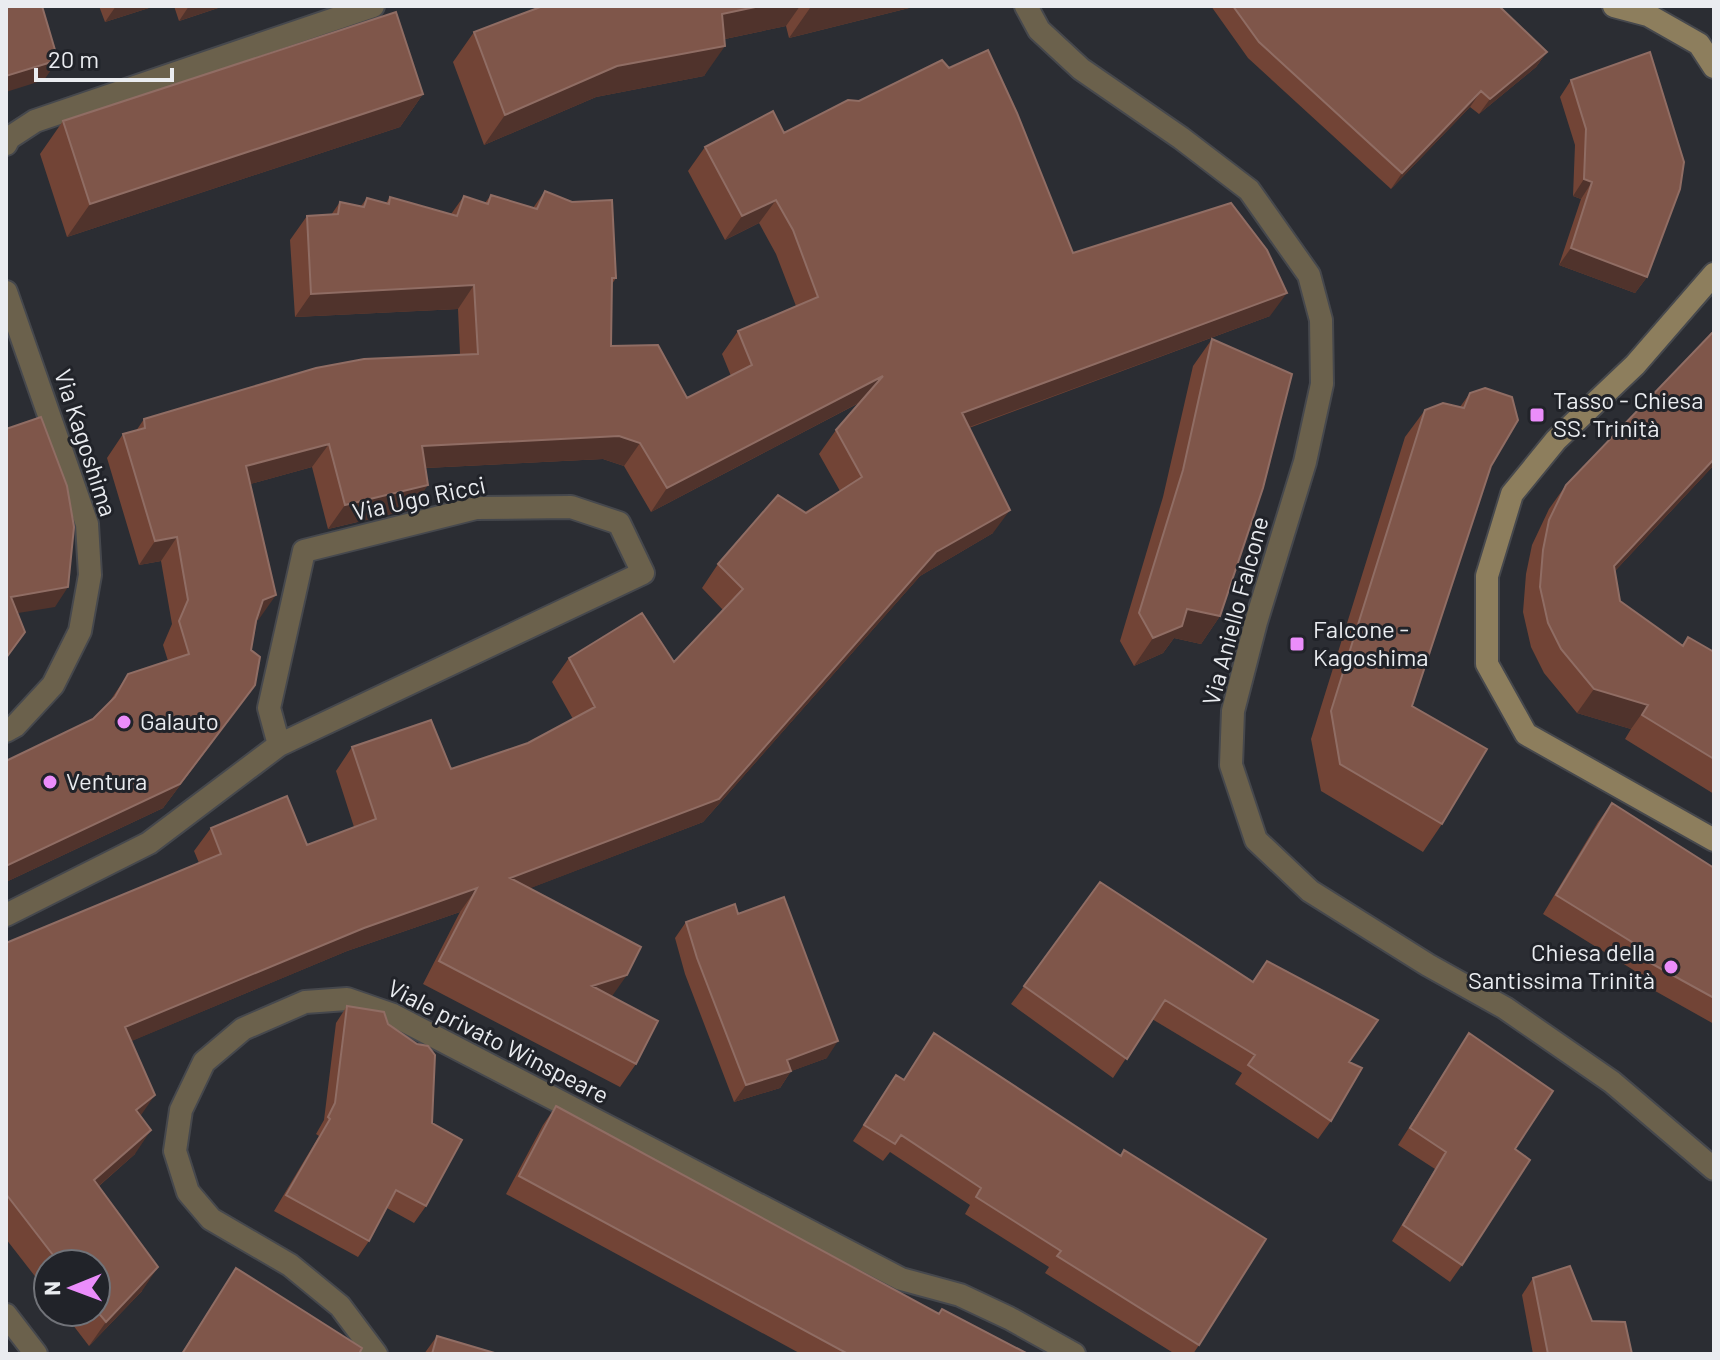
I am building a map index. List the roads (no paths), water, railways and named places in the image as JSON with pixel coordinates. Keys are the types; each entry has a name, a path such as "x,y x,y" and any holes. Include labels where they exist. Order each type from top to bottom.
{"main road":[{"path":"1614,6 1648,15 1699,44 1714,67"},
{"path":"1714,274 1635,365 1556,440 1512,494 1487,576 1487,664 1526,734 1714,840"}],"street":[{"path":"6,144 9,138 35,121 373,6"},
{"name":"Via Aniello Falcone","path":"1026,6 1039,30 1081,69 1181,138 1249,190 1309,275 1321,320 1322,384 1305,462 1256,622 1233,711 1231,765 1256,840 1310,891 1428,965 1505,1008 1612,1082 1714,1169"},
{"name":"Via Kagoshima","path":"6,292 87,524 90,575 80,631 53,685 15,726 6,731"},
{"name":"Via Ugo Ricci","path":"6,915 149,843 279,745 643,573 619,523 571,507 476,508 304,551 269,708 279,745"},
{"name":"Viale privato Winspeare","path":"376,1354 340,1306 290,1265 211,1219 188,1192 175,1151 181,1110 204,1062 243,1029 305,1002 347,999 393,1015 901,1279 960,1295 1074,1354"},
{"path":"6,1315 36,1354"}],"place":[{"name":"Tasso - Chiesa SS. Trinità","path":"1537,415"},
{"name":"Falcone - Kagoshima","path":"1297,644"},
{"name":"Galauto","path":"124,722"},
{"name":"Ventura","path":"50,782"},
{"name":"Chiesa della Santissima Trinità","path":"1671,967"}]}
